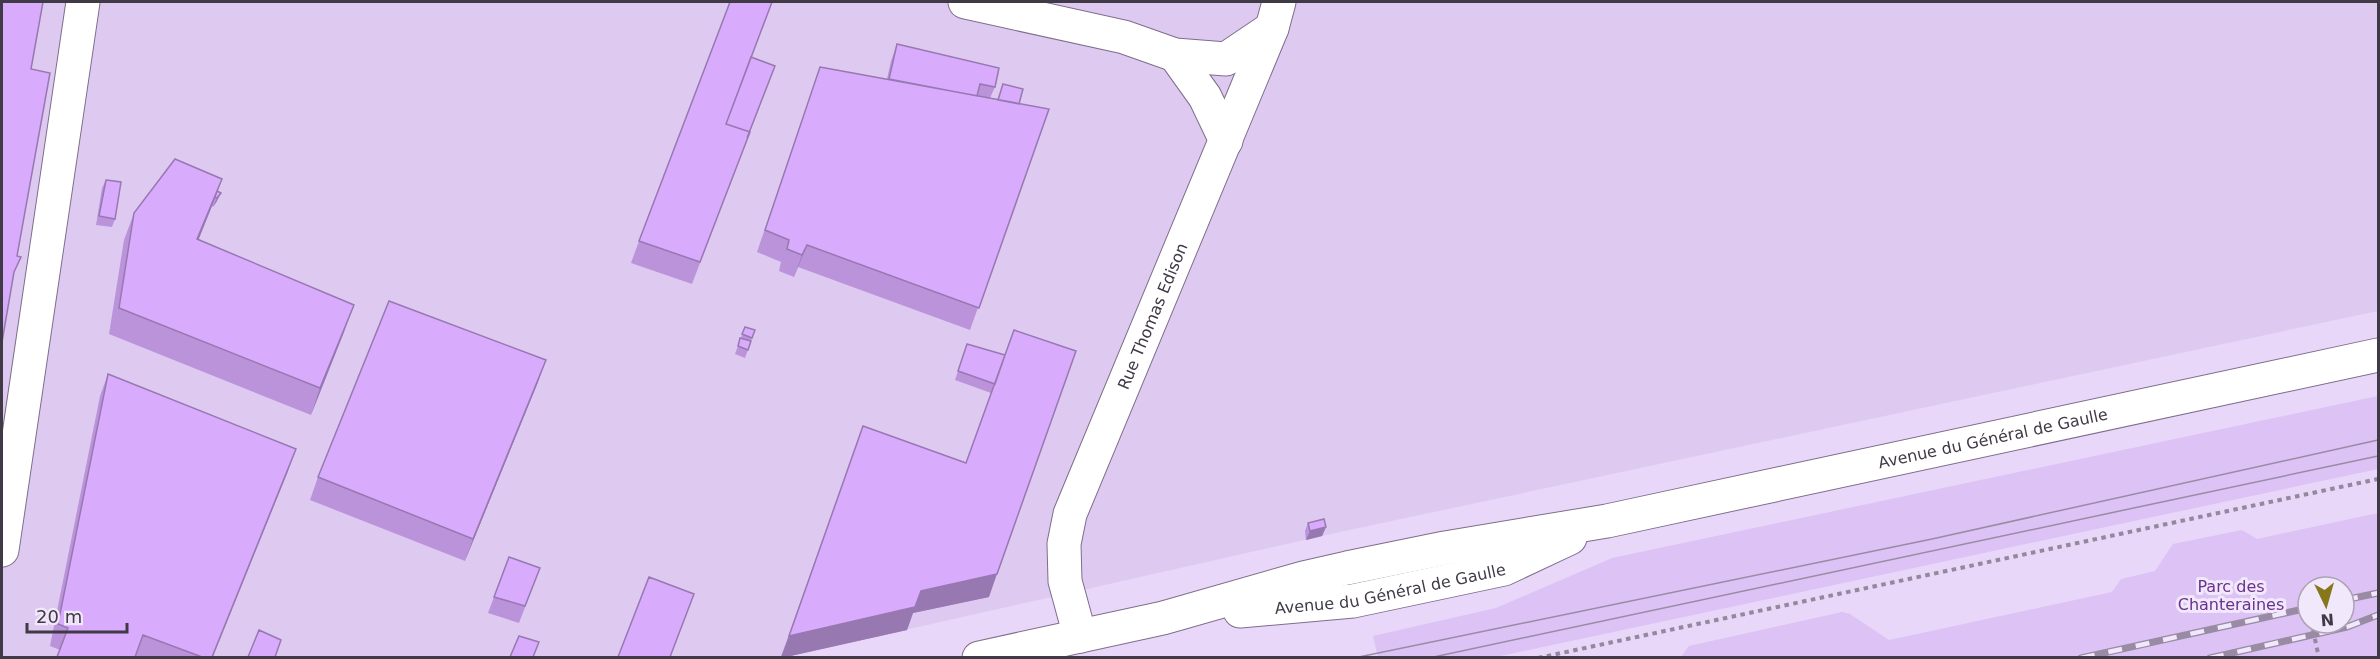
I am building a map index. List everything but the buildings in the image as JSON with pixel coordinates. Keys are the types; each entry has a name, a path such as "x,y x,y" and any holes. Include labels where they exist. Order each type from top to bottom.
{"main road":[{"path":"2,550 83,2"},
{"path":"965,2 1124,37 1175,55 1226,59 1269,10"},
{"path":"1011,11 1078,2"},
{"name":"Rue Thomas Edison","path":"1080,636 1065,581 1064,544 1070,514 1226,141 1269,10"},
{"path":"1175,55 1205,97 1226,141"},
{"name":"Avenue du Général de Gaulle","path":"979,657 1163,618 1353,601 1504,569 1607,521 2379,355"}],"path":[{"path":"1538,657 2379,479"},
{"path":"2314,635 2319,657"}],"shaded area":[{"path":"2,2 2378,2 2378,311 1340,532 785,657 2,657"}],"green space":[{"path":"2378,396 2378,469 1496,657 1378,657 1373,636 1496,608 1612,558"},
{"name":"Parc des Chanteraines","path":"2378,513 2378,657 1681,657 1689,646 1842,612 1850,614 1889,640 2112,592 2121,579 2155,571 2173,544 2242,530 2257,539"}],"tram line":[{"path":"1354,658 1932,539 2378,440"},
{"path":"1429,658 2378,456"}],"railway":[{"path":"2356,598 2378,593"},
{"path":"2081,658 2296,611"},
{"path":"2210,658 2347,627 2378,615"}]}
